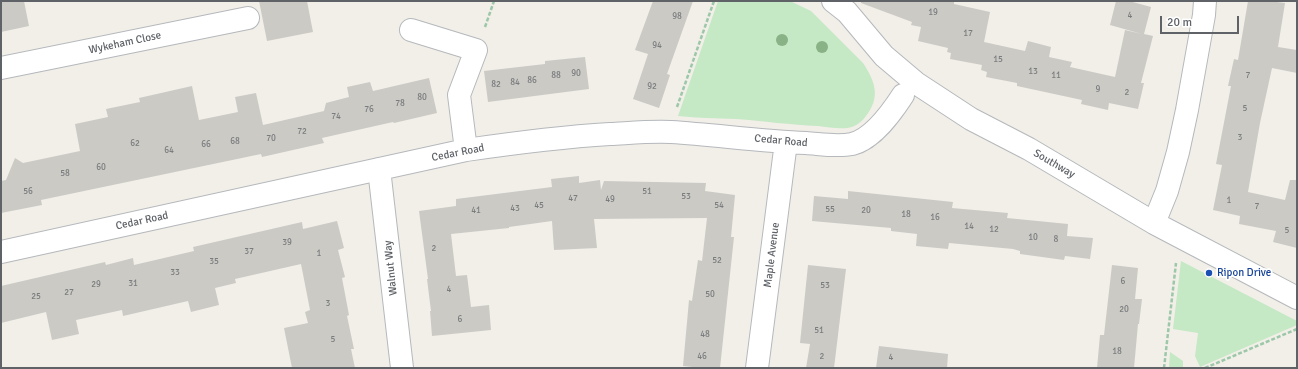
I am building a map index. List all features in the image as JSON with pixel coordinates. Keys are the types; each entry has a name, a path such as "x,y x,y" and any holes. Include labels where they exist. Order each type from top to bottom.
{"street":[{"name":"Southway","path":"833,1 847,12 884,56 916,83 971,119 1029,149 1154,223 1297,298"},
{"path":"1154,223 1167,191 1178,152 1204,15 1205,1"},
{"name":"Wykeham Close","path":"1,68 248,18"},
{"path":"411,30 476,50 459,95 466,150"},
{"name":"Cedar Road","path":"1,252 466,150 522,142 578,136 668,132 721,135 786,142 840,145 851,144 862,141 888,117 903,95"},
{"name":"Maple Avenue","path":"757,368 786,142"},
{"name":"Walnut Way","path":"379,169 402,368"}],"path":[{"path":"668,132 714,1"},
{"path":"1164,368 1179,235"},
{"path":"1205,368 1297,329"}],"green space":[{"path":"718,1 790,1 811,11 863,63 871,76 875,89 875,96 871,109 866,116 854,126 840,128 736,119 678,116"},
{"path":"1181,261 1297,321 1297,325 1200,367 1195,356 1198,333 1173,329"},
{"path":"1170,352 1183,361 1183,368 1169,368"}],"building":[{"path":"1,1 24,1 29,26 1,32"},
{"path":"259,1 307,1 313,32 267,41"},
{"path":"653,1 693,1 667,74 670,75 659,108 633,99 648,54 635,50"},
{"path":"861,1 954,1 954,4 990,12 984,42 1025,51 1028,41 1051,47 1049,57 1072,62 1070,67 1115,77 1125,30 1142,34 1110,25 1116,1 1129,1 1151,7 1144,34 1153,36 1141,83 1144,83 1138,109 1109,103 1108,110 1081,104 1082,100 1017,86 1017,83 986,77 987,72 981,70 982,65 950,59 951,53 947,52 948,48 918,41 921,27 911,25 912,22 861,3"},
{"path":"1248,1 1285,3 1278,47 1297,50 1297,73 1272,68 1260,123 1248,192 1285,200 1290,180 1297,180 1297,248 1273,242 1276,231 1239,224 1240,216 1213,210 1222,165 1216,164 1231,86 1228,86 1234,59 1238,60"},
{"path":"585,57 589,89 488,102 484,71 545,64 545,61"},
{"path":"429,78 437,113 322,138 324,143 262,157 261,154 41,200 42,205 1,213 1,181 6,180 15,158 23,163 80,151 75,124 108,117 106,109 140,102 139,98 192,86 199,120 238,112 235,97 256,93 263,125 324,111 326,103 349,97 347,87 370,82 373,91"},
{"path":"579,176 579,183 600,180 601,190 604,181 706,183 705,191 735,195 731,237 734,237 720,368 683,366 689,300 692,301 698,260 702,261 707,218 594,219 597,248 554,250 552,221 509,228 451,234 456,276 467,275 471,307 489,305 491,330 432,336 428,279 419,211 456,206 456,199 552,187 551,179"},
{"path":"848,191 953,202 952,208 1008,213 1007,218 1068,224 1067,236 1093,238 1090,259 1065,256 1064,260 1020,254 1020,251 1013,249 949,243 948,249 916,246 917,234 891,231 891,228 812,221 814,196 848,199"},
{"path":"337,221 344,248 338,250 345,277 342,278 349,315 347,316 354,349 351,349 355,368 292,368 284,328 308,323 305,312 310,310 301,264 235,279 236,283 215,288 219,305 191,312 188,301 123,316 122,310 76,320 79,334 52,340 46,312 1,323 1,286 105,262 106,265 133,258 134,265 194,251 193,247 302,222 303,229"},
{"path":"808,265 846,269 834,368 806,368 810,344 800,343"},
{"path":"1112,265 1138,268 1135,299 1142,299 1134,368 1097,368 1100,335 1104,335"},
{"path":"879,346 948,354 947,368 876,368"}],"place":[{"name":"Ripon Drive","path":"1209,273"}]}
